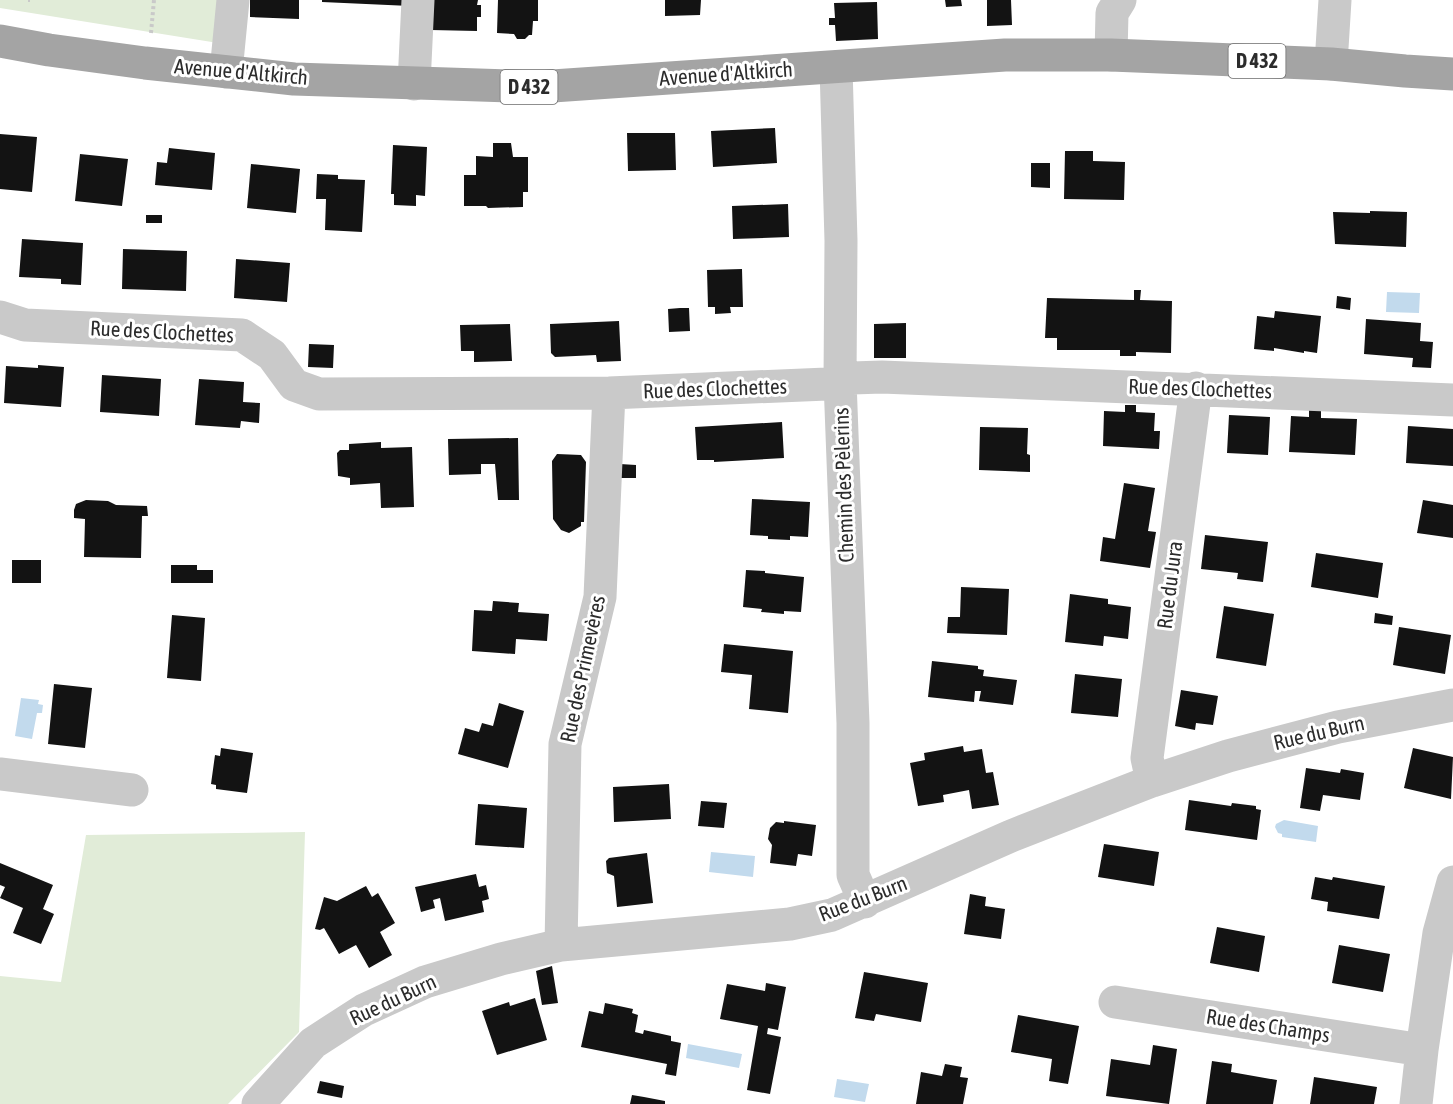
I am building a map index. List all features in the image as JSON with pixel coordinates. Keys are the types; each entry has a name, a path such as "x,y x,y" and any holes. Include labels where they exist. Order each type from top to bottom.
{"main road":[{"name":"Avenue d'Altkirch","path":"0,41 49,50 294,79 538,87 1005,55 1111,55 1331,64 1453,74"}],"street":[{"path":"226,72 233,0"},
{"path":"414,84 418,0"},
{"path":"1111,55 1112,13 1120,0"},
{"path":"1331,64 1335,0"},
{"name":"Chemin des Pèlerins","path":"836,67 841,241 840,381 853,723 853,875 865,902"},
{"name":"Rue des Clochettes","path":"0,317 25,325 242,335 272,355 294,385 319,394 609,393 827,384 852,378 882,377 1453,400"},
{"name":"Rue du Jura","path":"1152,781 1147,758 1196,388"},
{"name":"Rue des Primevères","path":"561,945 565,744 600,597 609,393"},
{"name":"Rue du Burn","path":"258,1104 313,1043 364,1010 425,982 501,959 561,945 790,924 831,915 1011,836 1152,781 1228,756 1338,727 1453,705"},
{"path":"0,774 132,790"},
{"path":"1416,1104 1438,933 1453,882"},
{"name":"Rue des Champs","path":"1115,1002 1422,1050"}],"green space":[{"path":"0,0 224,0 218,43 0,8"},
{"path":"305,832 299,1032 228,1104 0,1104 0,976 61,982 86,835"}],"water":[{"path":"1387,292 1420,293 1419,313 1386,312"},
{"path":"21,698 39,700 38,704 43,705 42,713 37,713 32,739 15,736"},
{"path":"1284,820 1318,826 1316,842 1282,837 1275,827"},
{"path":"711,852 755,856 753,877 709,872"},
{"path":"688,1044 742,1054 739,1068 686,1058"},
{"path":"837,1079 869,1084 865,1102 834,1097"}],"building":[{"path":"250,0 299,0 299,19 250,17"},
{"path":"322,0 410,0 410,6 322,2"},
{"path":"433,0 478,0 477,5 481,5 481,17 477,17 477,31 431,30"},
{"path":"498,0 538,0 538,21 533,21 532,35 525,39 517,39 514,34 497,33"},
{"path":"665,0 701,0 700,15 665,16"},
{"path":"945,0 961,0 962,6 946,7"},
{"path":"987,0 1011,0 1012,25 987,26"},
{"path":"877,2 878,39 836,41 835,25 829,25 829,18 835,18 834,3"},
{"path":"775,128 777,163 713,167 711,131"},
{"path":"627,133 675,133 676,170 628,171"},
{"path":"0,134 37,137 32,192 0,189"},
{"path":"493,143 511,143 513,157 528,157 528,192 523,192 523,207 464,206 464,175 476,175 476,156 493,157"},
{"path":"393,145 427,147 425,196 416,195 416,206 394,205 394,194 391,194"},
{"path":"169,148 215,153 212,190 155,185 157,162 167,163"},
{"path":"1065,151 1093,151 1093,161 1125,162 1124,200 1064,199"},
{"path":"80,154 128,159 122,206 75,201"},
{"path":"1031,163 1050,163 1050,188 1031,187"},
{"path":"251,164 300,169 296,213 247,208"},
{"path":"317,174 338,175 338,179 365,180 362,232 325,230 326,199 316,199"},
{"path":"788,204 789,237 733,239 732,206"},
{"path":"1370,211 1407,212 1406,247 1335,244 1333,212 1370,213"},
{"path":"146,215 162,215 162,223 146,223"},
{"path":"22,239 83,243 81,285 61,284 61,279 19,277"},
{"path":"123,249 187,251 186,291 122,289"},
{"path":"236,259 290,263 287,302 234,298"},
{"path":"742,269 743,307 730,307 731,313 715,314 715,307 708,307 707,270"},
{"path":"1134,290 1141,290 1140,300 1172,301 1171,353 1136,352 1136,356 1120,356 1120,350 1057,350 1057,338 1045,338 1047,298 1134,300"},
{"path":"1337,296 1351,298 1350,310 1336,308"},
{"path":"689,308 690,331 669,332 668,309"},
{"path":"1275,311 1321,316 1317,353 1274,348 1274,351 1254,349 1257,316 1274,318"},
{"path":"1366,319 1421,323 1420,341 1433,342 1431,368 1412,367 1413,358 1364,354"},
{"path":"619,321 621,361 597,362 596,355 555,357 551,353 550,324"},
{"path":"906,323 906,358 874,358 874,324"},
{"path":"510,324 512,361 474,362 474,351 461,351 460,325"},
{"path":"309,344 334,345 333,368 308,367"},
{"path":"38,365 64,367 61,407 4,403 6,366 38,368"},
{"path":"102,375 161,379 159,416 100,412"},
{"path":"199,379 244,382 243,402 260,403 259,423 241,421 240,428 195,425"},
{"path":"1125,405 1136,405 1136,412 1155,413 1154,431 1160,431 1159,449 1103,446 1104,411 1125,412"},
{"path":"1309,409 1321,409 1321,418 1357,419 1355,455 1289,452 1291,416 1309,417"},
{"path":"1229,415 1270,417 1268,455 1227,453"},
{"path":"782,422 784,458 714,462 714,460 697,460 695,427"},
{"path":"1408,426 1453,429 1453,466 1406,463"},
{"path":"980,427 1028,428 1027,454 1030,455 1030,472 979,470"},
{"path":"518,438 519,500 498,500 495,464 481,464 481,474 449,475 448,439"},
{"path":"381,442 381,448 412,447 414,507 381,508 380,483 350,485 350,478 338,476 337,453 340,450 349,450 349,444"},
{"path":"557,454 581,455 586,462 584,522 569,533 561,530 553,519 552,461"},
{"path":"620,464 636,465 636,478 619,478"},
{"path":"1124,483 1155,488 1148,531 1156,532 1150,568 1100,561 1103,537 1115,539"},
{"path":"752,499 810,502 808,537 790,536 790,540 750,535"},
{"path":"86,500 108,501 116,505 147,506 148,516 142,516 141,558 84,557 85,519 74,518 74,510 76,504"},
{"path":"1423,500 1453,505 1453,538 1417,533"},
{"path":"1205,535 1268,542 1263,582 1237,579 1238,573 1201,569"},
{"path":"1316,553 1383,563 1378,598 1311,587"},
{"path":"12,560 41,560 41,583 12,583"},
{"path":"171,565 197,565 197,570 213,570 213,583 171,583"},
{"path":"746,570 804,577 801,612 784,611 784,614 761,612 762,609 743,607"},
{"path":"961,587 1009,589 1007,635 947,633 948,617 960,617"},
{"path":"1070,594 1108,599 1108,604 1131,607 1128,639 1104,636 1103,646 1065,642"},
{"path":"493,601 519,603 518,612 549,614 547,641 516,639 515,654 472,651 474,610 492,611"},
{"path":"1224,606 1274,614 1266,666 1216,658"},
{"path":"1375,613 1393,616 1392,625 1374,623"},
{"path":"172,615 205,618 201,681 167,678"},
{"path":"1399,627 1451,635 1445,674 1393,665"},
{"path":"724,644 793,651 788,713 749,709 752,675 721,672"},
{"path":"932,661 978,666 978,669 984,670 983,676 1017,680 1013,705 979,701 981,691 975,691 974,702 928,697"},
{"path":"1075,674 1122,679 1118,717 1071,713"},
{"path":"54,684 92,688 85,748 48,744"},
{"path":"1181,690 1218,696 1213,725 1196,723 1195,730 1175,726"},
{"path":"499,703 524,711 508,768 458,754 465,728 479,732 482,723 493,726"},
{"path":"963,746 964,752 982,749 986,773 993,772 999,805 972,809 969,790 943,795 944,802 918,806 910,763 925,760 924,753"},
{"path":"221,748 253,753 247,793 216,789 216,785 211,784 215,755 220,756"},
{"path":"1413,748 1453,757 1451,799 1404,788"},
{"path":"1306,768 1340,773 1341,769 1364,773 1360,800 1323,795 1320,811 1300,808"},
{"path":"669,784 671,819 614,822 613,787"},
{"path":"1189,800 1231,806 1232,803 1256,806 1256,809 1261,810 1257,840 1185,830"},
{"path":"701,801 727,803 724,828 698,826"},
{"path":"478,804 527,808 524,848 475,845"},
{"path":"784,821 816,825 812,856 798,854 796,866 770,863 772,845 768,839 770,828 776,822 784,823"},
{"path":"1104,844 1159,852 1154,886 1098,877"},
{"path":"647,853 653,903 617,907 614,876 607,873 606,861 609,858"},
{"path":"0,863 53,885 43,909 54,914 41,944 13,933 23,908 0,898 5,887 0,885"},
{"path":"476,874 479,887 486,885 489,899 482,901 484,912 445,921 440,898 433,900 435,908 421,912 415,887"},
{"path":"1315,877 1332,880 1333,877 1385,886 1379,919 1327,911 1328,902 1311,899"},
{"path":"366,886 372,897 378,893 395,923 380,932 392,955 369,968 356,945 339,954 324,928 315,929 324,897 337,901"},
{"path":"970,894 986,897 985,906 1005,909 1001,939 964,934"},
{"path":"1217,927 1265,936 1259,972 1210,963"},
{"path":"1339,945 1390,954 1383,992 1332,983"},
{"path":"552,966 558,1003 542,1005 536,971"},
{"path":"864,972 928,983 921,1022 876,1014 874,1021 855,1018"},
{"path":"766,983 786,987 778,1030 768,1028 767,1034 781,1037 770,1094 747,1090 758,1026 720,1019 727,984 765,991"},
{"path":"535,998 547,1040 497,1055 482,1011 509,1002 510,1006"},
{"path":"605,1003 633,1009 632,1013 638,1015 635,1032 643,1034 644,1030 671,1036 671,1041 681,1043 676,1076 665,1074 667,1064 581,1047 589,1011 603,1014"},
{"path":"1018,1015 1079,1026 1068,1084 1049,1081 1052,1059 1011,1052"},
{"path":"1153,1045 1177,1049 1169,1104 1106,1096 1111,1059 1150,1065"},
{"path":"1212,1061 1232,1064 1231,1072 1277,1080 1273,1104 1206,1104"},
{"path":"945,1064 962,1067 960,1077 968,1078 963,1104 916,1104 921,1072 942,1076"},
{"path":"1314,1077 1377,1087 1374,1104 1310,1104"},
{"path":"320,1081 344,1086 342,1098 317,1093"},
{"path":"632,1095 665,1101 665,1104 630,1104"}]}
